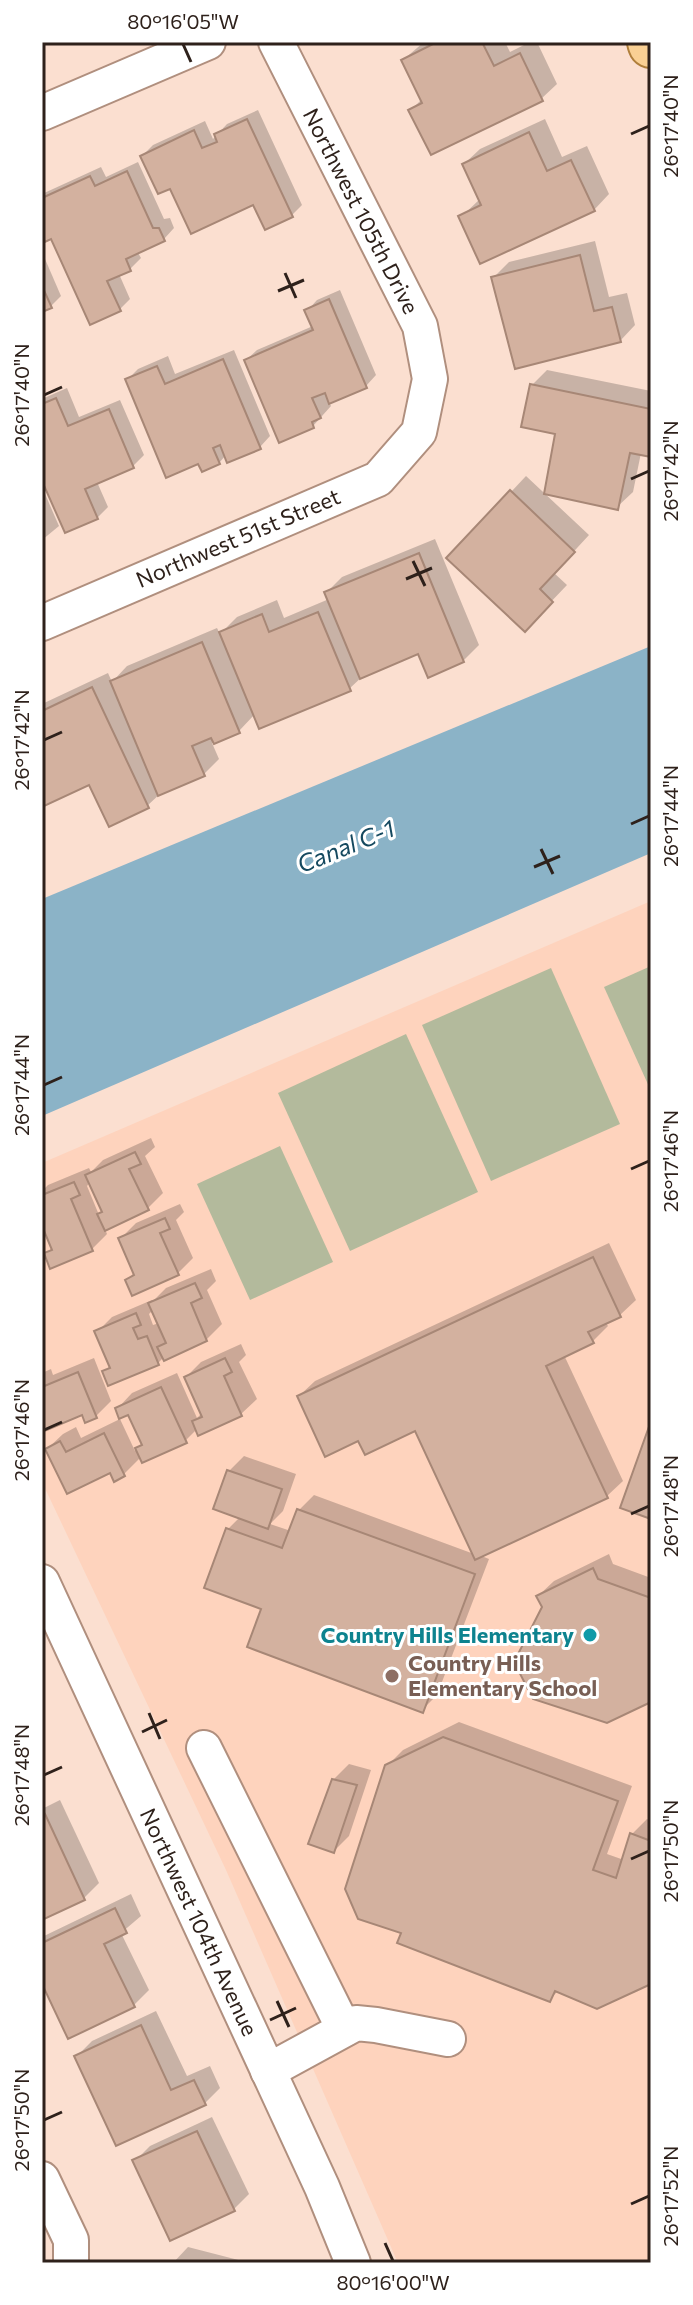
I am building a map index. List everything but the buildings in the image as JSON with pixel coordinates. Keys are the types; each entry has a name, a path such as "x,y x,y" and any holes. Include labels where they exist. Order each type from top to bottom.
{"street":[{"path":"42,113 208,42"},
{"name":"Northwest 105th Drive","path":"276,42 420,326 430,379 419,432"},
{"name":"Northwest 51st Street","path":"42,623 378,479 419,432"},
{"name":"Northwest 104th Avenue","path":"42,1582 268,2071 353,2263"},
{"path":"204,1748 344,2029"},
{"path":"268,2071 356,2023 448,2039"},
{"path":"42,2179 71,2240 71,2263"}],"shaded area":[{"name":"Country Hills Elementary School","path":"651,901 651,2263 398,2263 226,1870 42,1482 42,1163"}],"green space":[{"path":"651,966 651,1091 604,987"},
{"path":"551,968 620,1124 491,1181 422,1025"},
{"path":"406,1034 478,1192 350,1251 278,1093"},
{"path":"280,1146 333,1262 250,1300 197,1184"}],"water":[{"name":"Canal C-1","path":"651,646 651,853 42,1116 42,899"}],"place":[{"name":"Country Hills Elementary","path":"590,1635"},
{"name":"Country Hills Elementary School","path":"392,1676"}]}
